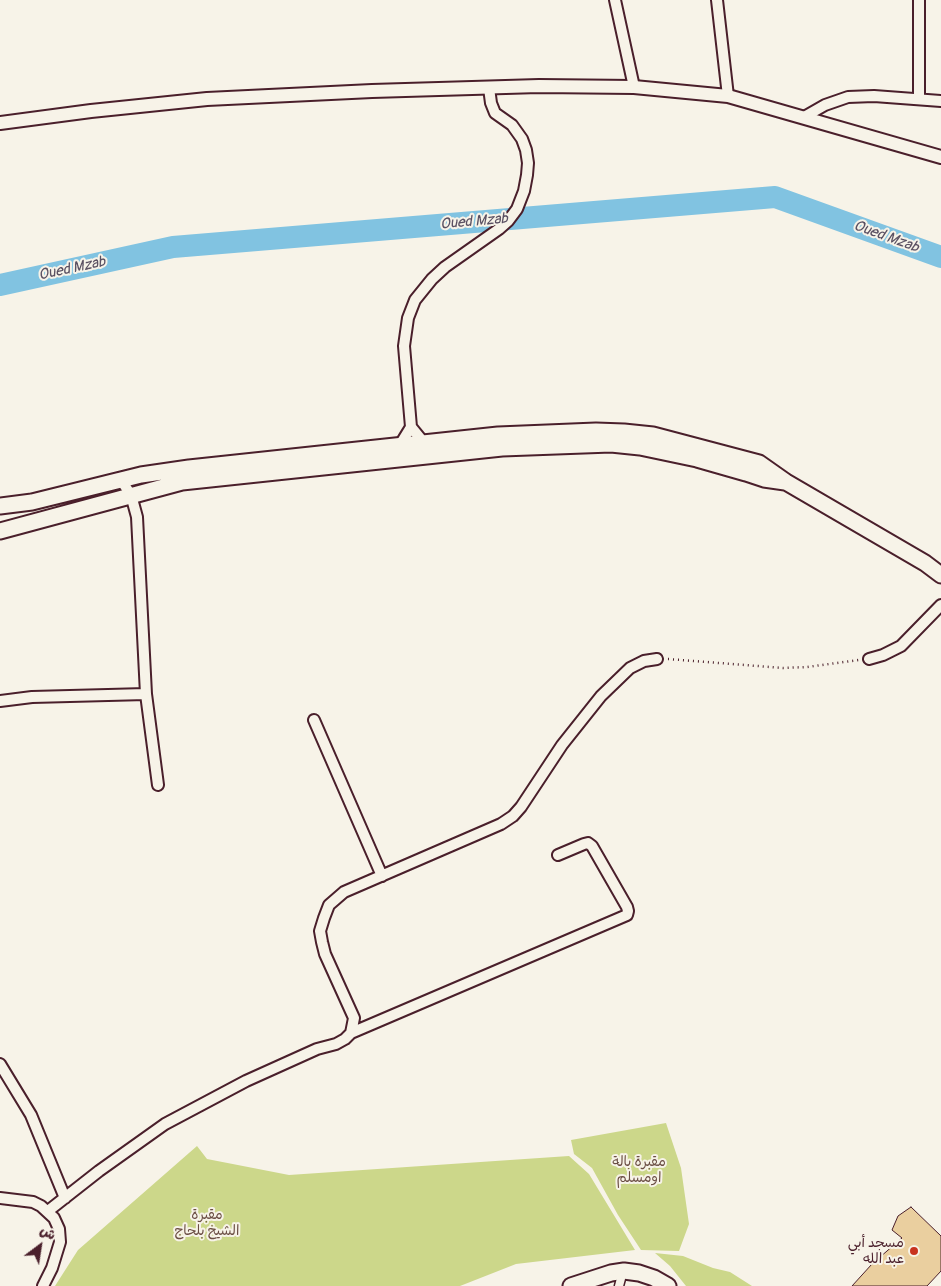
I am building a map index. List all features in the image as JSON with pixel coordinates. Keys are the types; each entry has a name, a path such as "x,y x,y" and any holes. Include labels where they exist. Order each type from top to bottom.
{"main road":[{"path":"0,531 164,486 197,479 403,452 498,435 596,431 639,433 752,461 765,466 786,482 941,574"},
{"path":"0,506 32,502 121,480 189,468 403,452"},
{"path":"32,502 36,522"},
{"path":"572,1286 604,1275 621,1279 639,1272 668,1286"}],"street":[{"path":"615,0 634,87"},
{"path":"716,0 728,96"},
{"path":"918,0 919,99"},
{"path":"0,123 91,110 207,100 372,91 634,87 728,96 941,157"},
{"path":"403,452 405,436 411,427 404,346 408,318 415,300 432,279 446,267 508,221 517,209 524,191 528,163 526,150 522,139 512,125 495,113 489,88"},
{"path":"804,117 831,102 848,97 874,96 941,101"},
{"path":"411,427 418,434 423,449"},
{"path":"121,480 131,496 137,517 146,694 158,785"},
{"path":"869,659 883,655 901,646 941,605"},
{"path":"48,1211 99,1171 165,1124 246,1081 317,1048 345,1040 351,1032 354,1018 325,954 320,931 329,905 344,892 501,824 513,816 562,746 601,696 630,668 644,661 657,659"},
{"path":"0,701 32,697 146,694"},
{"path":"314,720 382,876"},
{"path":"351,1032 627,915 627,907 592,846 588,843 584,844 558,855"},
{"path":"0,1064 31,1115 65,1198"},
{"path":"0,1198 33,1202 48,1211 54,1218 60,1242 52,1268 43,1286"}],"path":[{"path":"657,659 784,668 869,659"}],"green space":[{"name":"مقبرة بالة اومسلم","path":"666,1123 681,1168 689,1224 679,1251 641,1250 618,1215 592,1168 574,1154 571,1140"},
{"name":"مقبرة الشيخ بلحاج","path":"197,1146 207,1159 289,1175 569,1156 589,1174 635,1250 516,1264 460,1286 55,1286 78,1250"},
{"path":"655,1253 683,1256 713,1268 730,1272 752,1286 686,1286 670,1266"}],"building":[{"name":"مسجد أبي عبد الله","path":"911,1207 941,1236 941,1271 927,1286 852,1286 872,1264 902,1238 892,1230 898,1216"}],"waterway":[{"name":"Oued Mzab","path":"0,285 173,247 775,197 941,257"}],"place":[{"name":"مسجد أبي عبد الله","path":"914,1251"}]}
